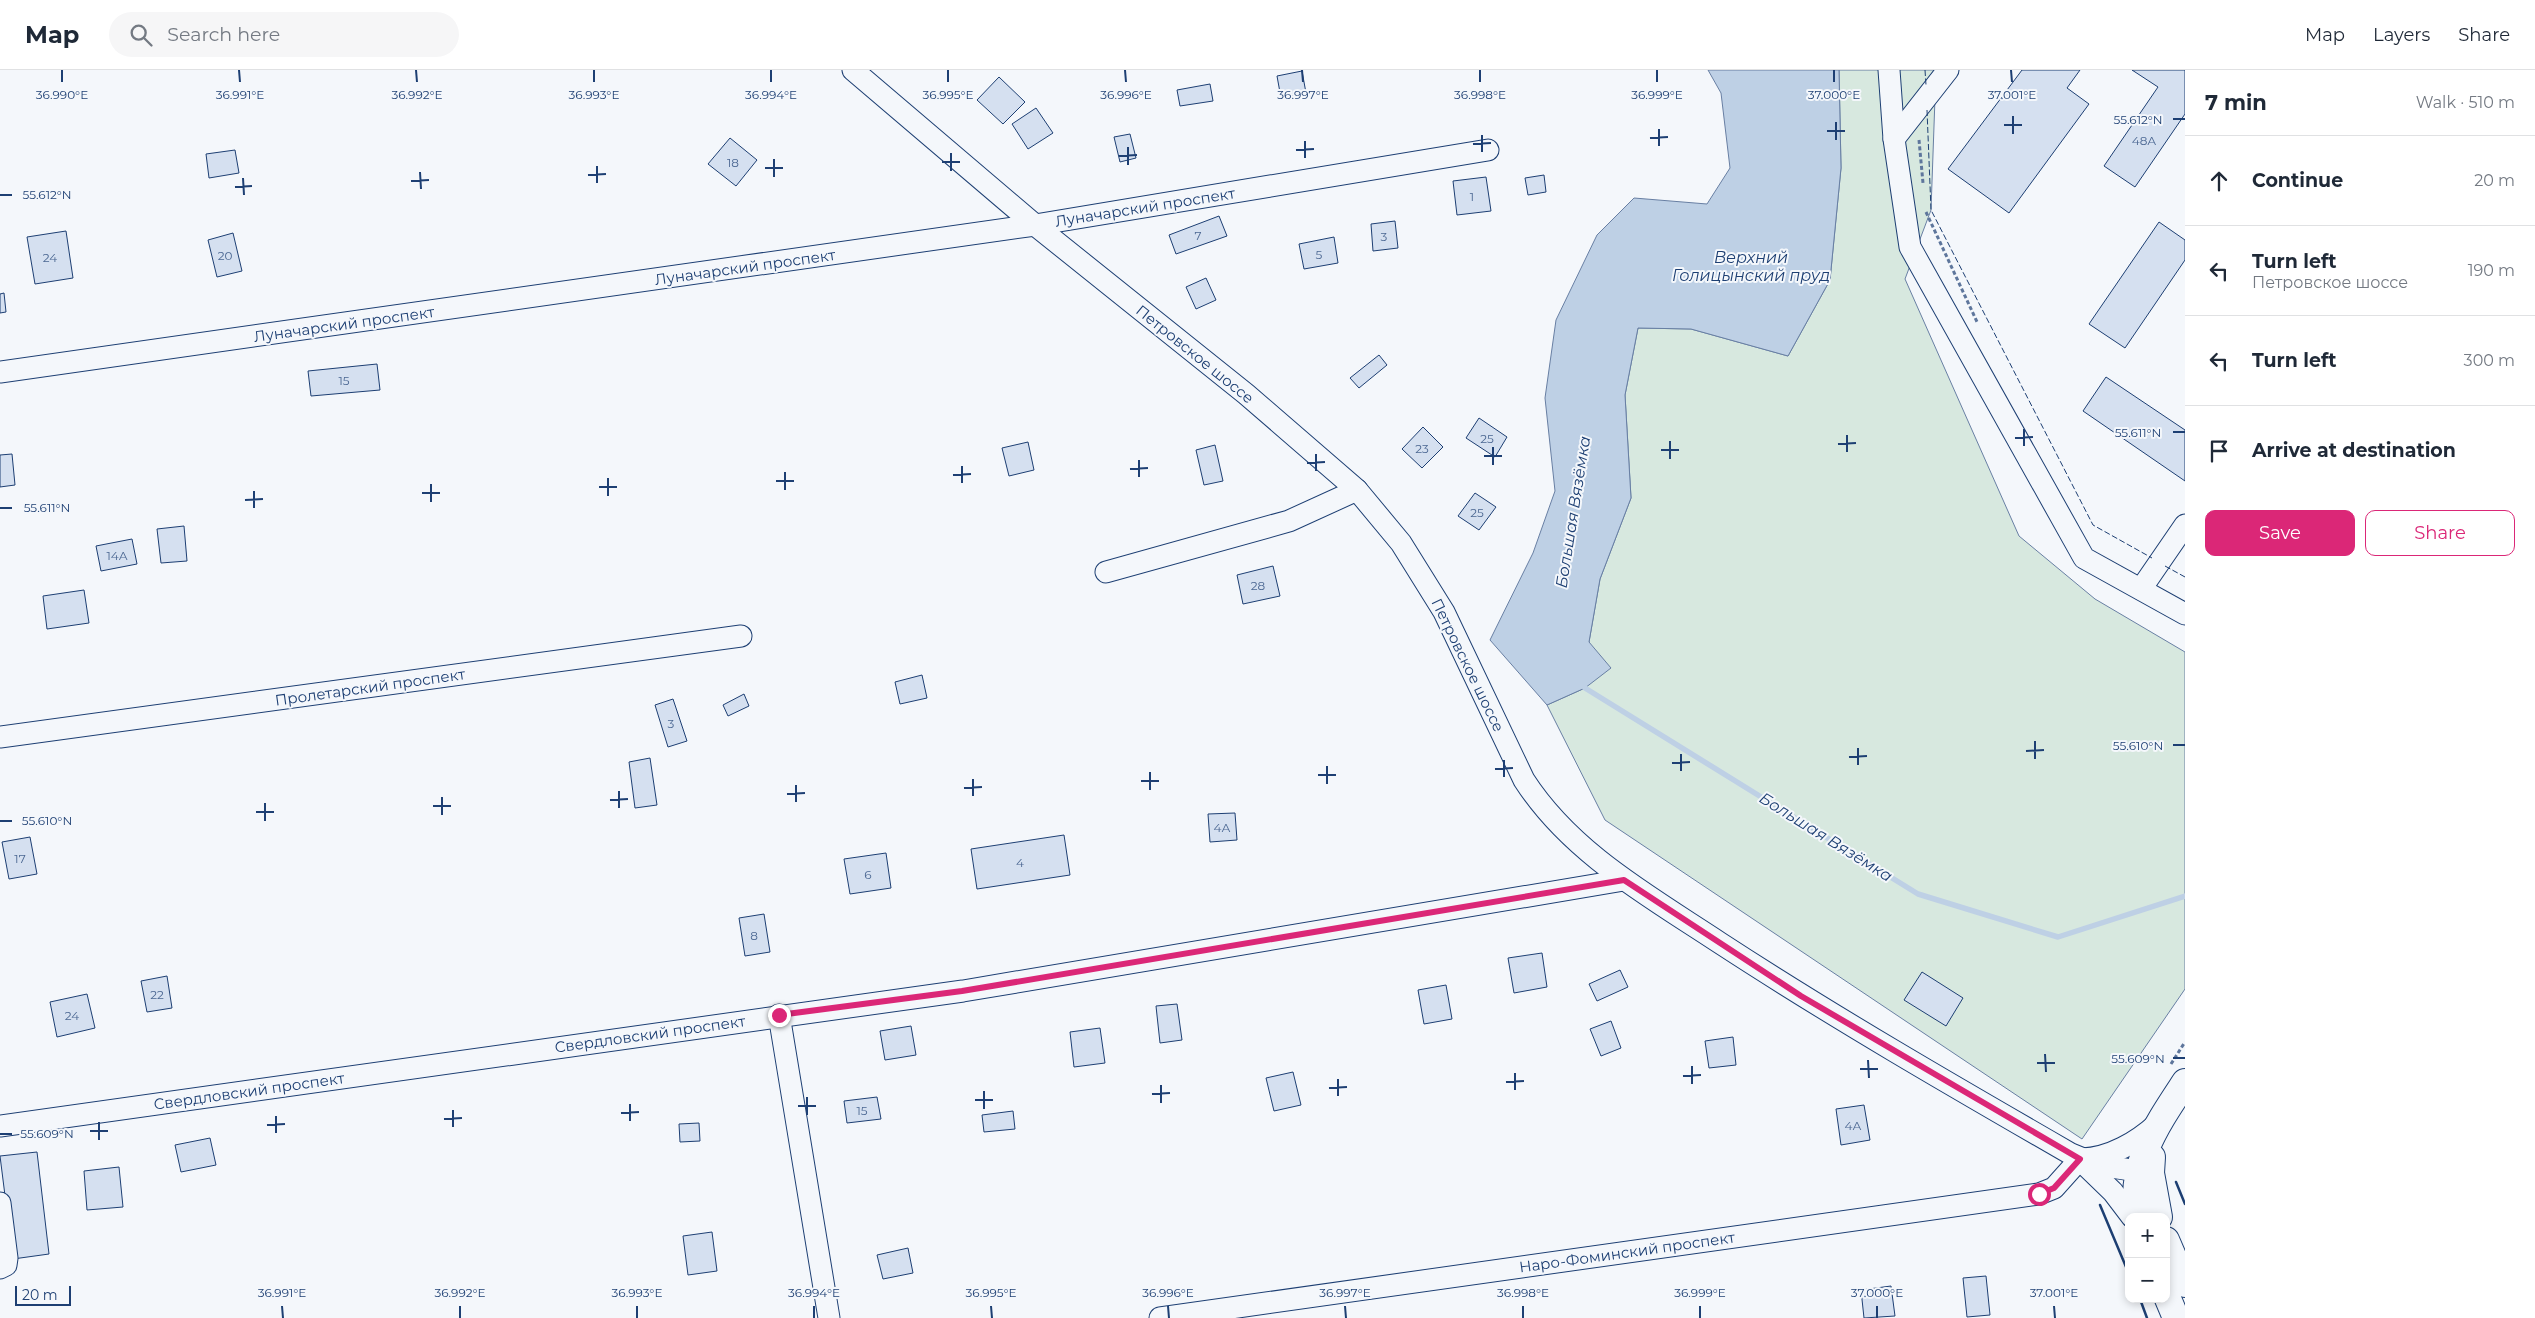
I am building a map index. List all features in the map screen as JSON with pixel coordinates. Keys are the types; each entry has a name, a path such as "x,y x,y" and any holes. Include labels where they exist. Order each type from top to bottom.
{"main road":[{"path":"2138,1213 2136,1190 2145,1172 2148,1144 2185,1082"},
{"path":"2145,1172 2158,1213"},
{"path":"2170,1249 2185,1284"},
{"path":"2170,1303 2176,1318"}],"street":[{"name":"Петровское шоссе","path":"853,70 1035,225 1246,394 1357,490 1401,543 1444,612 1524,780 1537,800 1584,850 1624,880 1810,1001 2080,1159 2098,1165 2145,1172"},
{"path":"1889,70 1901,132 1910,247 2084,558 2185,614"},
{"path":"1901,132 1948,70"},
{"name":"Луначарский проспект","path":"0,372 1035,225 1488,150"},
{"path":"1106,572 1289,521 1357,490"},
{"path":"2141,589 2185,524"},
{"name":"Пролетарский проспект","path":"0,737 741,636"},
{"name":"Свердловский проспект","path":"0,1126 779,1015 962,991 1624,880"},
{"path":"779,1015 829,1318"},
{"path":"2080,1159 2097,1156 2141,1139 2162,1120"},
{"path":"2080,1159 2113,1192 2129,1213"},
{"name":"Наро-Фоминский проспект","path":"1160,1318 2039,1194 2054,1188 2080,1159"},
{"path":"0,1204 7,1258 6,1265 0,1268"}],"path":[{"path":"1901,132 1907,129 1918,132 1923,191"},
{"path":"1925,208 1980,331"}],"shaded area":[{"path":"1839,70 1936,70 1931,210 1905,279 2019,536 2095,599 2185,652 2185,989 2082,1139 1605,820 1547,705 1585,688 1589,642 1600,579 1631,498 1625,395 1638,328 1691,329 1788,356 1830,280 1841,168"}],"water":[{"name":"Верхний Голицынский пруд","path":"1708,70 1839,70 1841,168 1830,280 1788,356 1691,329 1638,328 1625,395 1631,498 1600,579 1589,642 1611,668 1585,688 1547,705 1490,640 1533,553 1555,491 1545,398 1556,320 1597,235 1634,198 1707,204 1730,168 1721,93"}],"building":[{"path":"2022,70 2080,70 2067,88 2089,104 2009,213 1948,169"},
{"path":"2132,70 2185,70 2185,114 2135,187 2104,166 2158,87"},
{"path":"1302,71 1306,93 1281,98 1277,76"},
{"path":"999,77 1025,102 1003,124 977,100"},
{"path":"1210,84 1213,101 1180,106 1177,90"},
{"path":"1036,108 1053,133 1028,149 1012,124"},
{"path":"1130,134 1136,158 1120,162 1114,137"},
{"path":"730,138 757,160 736,186 708,164"},
{"path":"235,150 239,173 209,178 206,154"},
{"path":"1544,175 1546,192 1528,195 1525,178"},
{"path":"1486,177 1491,211 1457,215 1453,181"},
{"path":"1219,216 1227,236 1176,254 1169,235"},
{"path":"1395,221 1398,248 1373,251 1371,224"},
{"path":"2159,222 2185,240 2185,260 2125,348 2089,324"},
{"path":"66,231 73,278 35,284 27,237"},
{"path":"233,233 242,271 217,277 208,240"},
{"path":"1334,237 1338,263 1304,269 1299,244"},
{"path":"1206,278 1216,300 1196,309 1186,287"},
{"path":"4,293 6,312 0,313 0,294"},
{"path":"1379,355 1387,365 1359,388 1350,378"},
{"path":"377,364 380,390 311,396 308,371"},
{"path":"2106,377 2185,430 2185,481 2083,411"},
{"path":"1479,418 1507,437 1495,457 1466,438"},
{"path":"1423,427 1443,447 1422,468 1402,449"},
{"path":"1028,442 1034,470 1009,476 1002,448"},
{"path":"1215,445 1223,481 1204,485 1196,450"},
{"path":"12,454 15,485 0,487 0,455"},
{"path":"1475,493 1496,507 1479,530 1458,516"},
{"path":"184,526 187,561 161,563 157,529"},
{"path":"132,539 137,564 101,571 96,546"},
{"path":"1273,566 1280,596 1243,604 1237,575"},
{"path":"84,590 89,623 47,629 43,596"},
{"path":"922,675 927,698 900,704 895,682"},
{"path":"744,694 749,706 728,716 723,705"},
{"path":"673,699 687,741 668,747 655,705"},
{"path":"650,758 657,805 635,808 629,762"},
{"path":"1235,813 1237,840 1210,842 1208,814"},
{"path":"1064,835 1070,875 977,889 971,849"},
{"path":"30,837 37,874 9,879 2,842"},
{"path":"886,853 891,888 850,894 844,859"},
{"path":"764,914 770,952 745,956 739,918"},
{"path":"1542,953 1547,987 1514,993 1508,958"},
{"path":"1620,970 1628,987 1597,1001 1589,984"},
{"path":"1922,972 1963,998 1946,1026 1904,1000"},
{"path":"167,976 172,1008 147,1012 141,981"},
{"path":"1446,985 1452,1019 1424,1024 1418,990"},
{"path":"87,994 95,1028 57,1037 50,1002"},
{"path":"1177,1004 1182,1040 1160,1043 1156,1006"},
{"path":"1611,1021 1621,1048 1601,1056 1590,1029"},
{"path":"911,1026 916,1055 885,1060 880,1031"},
{"path":"1100,1028 1105,1063 1074,1067 1070,1032"},
{"path":"1733,1037 1736,1065 1709,1068 1705,1041"},
{"path":"1293,1072 1301,1105 1274,1111 1266,1078"},
{"path":"877,1097 881,1119 847,1123 844,1101"},
{"path":"1864,1105 1870,1140 1841,1145 1836,1109"},
{"path":"1013,1111 1015,1129 984,1132 982,1115"},
{"path":"699,1123 700,1141 680,1142 679,1124"},
{"path":"210,1138 216,1165 181,1172 175,1145"},
{"path":"37,1152 49,1254 13,1259 0,1156"},
{"path":"119,1167 123,1207 87,1210 84,1171"},
{"path":"712,1232 717,1271 688,1275 683,1236"},
{"path":"908,1248 913,1273 883,1279 877,1255"},
{"path":"1986,1276 1990,1315 1967,1317 1963,1278"},
{"path":"1891,1286 1895,1316 1864,1318 1861,1290"}],"waterway":[{"name":"Большая Вязёмка","path":"1585,688 1918,894 2058,937 2185,896"}],"fence":[{"path":"1925,70 1926,85"},
{"path":"1927,110 1931,210 2093,525 2152,558"},
{"path":"2165,566 2185,577"}],"wall":[{"path":"2176,1182 2185,1204"},
{"path":"2100,1205 2125,1264"},
{"path":"2141,1303 2147,1318"}],"route":[{"path":"779,1015 962,991 1624,880 1801,996 2080,1159 2059,1180 2054,1188 2039,1194"}]}
